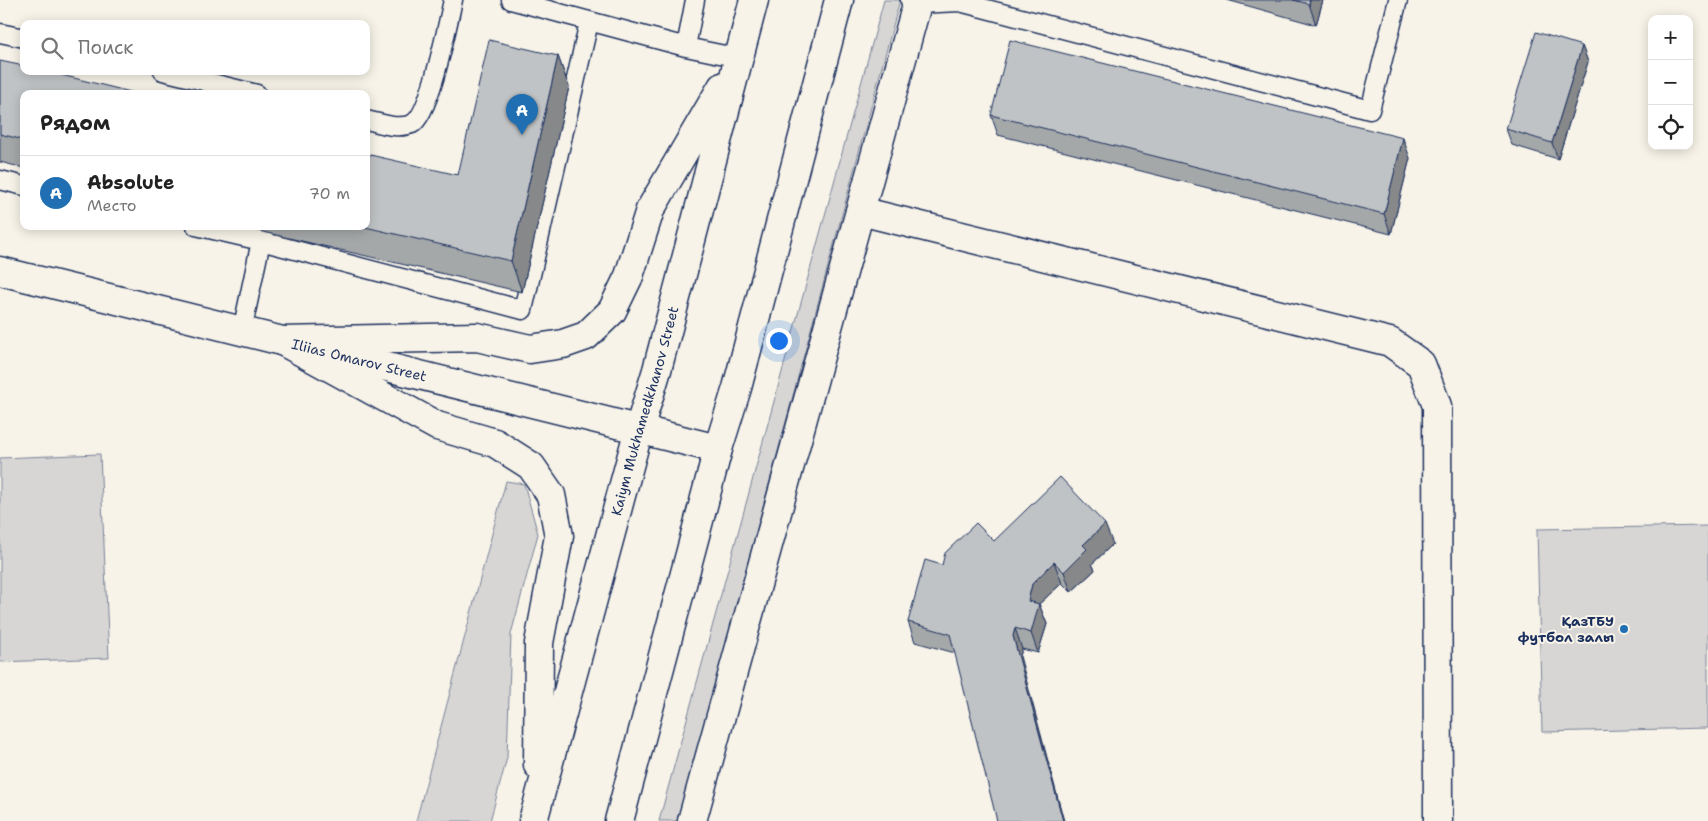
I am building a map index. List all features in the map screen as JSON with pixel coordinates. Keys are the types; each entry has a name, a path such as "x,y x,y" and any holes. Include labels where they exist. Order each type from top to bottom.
{"main road":[{"name":"Kaiym Mukhamedkhanov Street","path":"535,812 639,429 657,370 754,0"},
{"path":"619,821 840,0"},
{"path":"692,821 916,2"},
{"path":"281,341 476,337 530,349 562,344 586,336 612,311 630,276 650,210 739,58"},
{"path":"860,211 1390,342 1421,364 1437,406 1438,821"},
{"name":"Iliias Omarov Street","path":"0,271 718,449"},
{"path":"281,341 437,426 495,443 531,466 551,495 559,536 539,642 535,812"}],"lane":[{"path":"370,121 399,128 414,123 423,112 433,82 453,0"},
{"path":"511,0 686,47 739,58"},
{"path":"686,47 695,0"},
{"path":"916,2 960,2 1370,110 1398,0"},
{"path":"212,230 523,310 589,22"},
{"path":"0,32 20,37"},
{"path":"179,75 241,90"},
{"path":"0,180 20,185"},
{"path":"242,331 261,242"}],"shaded area":[{"path":"884,0 900,0 678,821 659,821"},
{"path":"100,454 109,658 0,662 0,458"},
{"path":"506,481 524,484 538,534 511,634 507,758 490,821 416,821"},
{"name":"ҚазТБУ футбол залы","path":"1708,526 1708,728 1542,732 1537,529"}],"building":[{"path":"1293,0 1310,0 1309,4"},
{"path":"1536,32 1582,46 1552,143 1506,129"},
{"path":"489,40 558,56 511,261 370,228 370,155 458,175"},
{"path":"1010,40 1403,138 1384,214 991,115"},
{"path":"0,61 20,65 20,75 61,75 123,90 20,90 20,139 0,134"},
{"path":"1060,477 1105,524 1083,545 1087,549 1064,572 1054,562 1032,584 1028,601 1039,604 1031,633 1015,628 1013,636 1063,821 997,821 950,634 908,622 925,560 942,565 945,553 976,523 994,541"}],"place":[{"name":"Absolute","path":"522,135"},
{"name":"ҚазТБУ футбол залы","path":"1624,629"}]}
